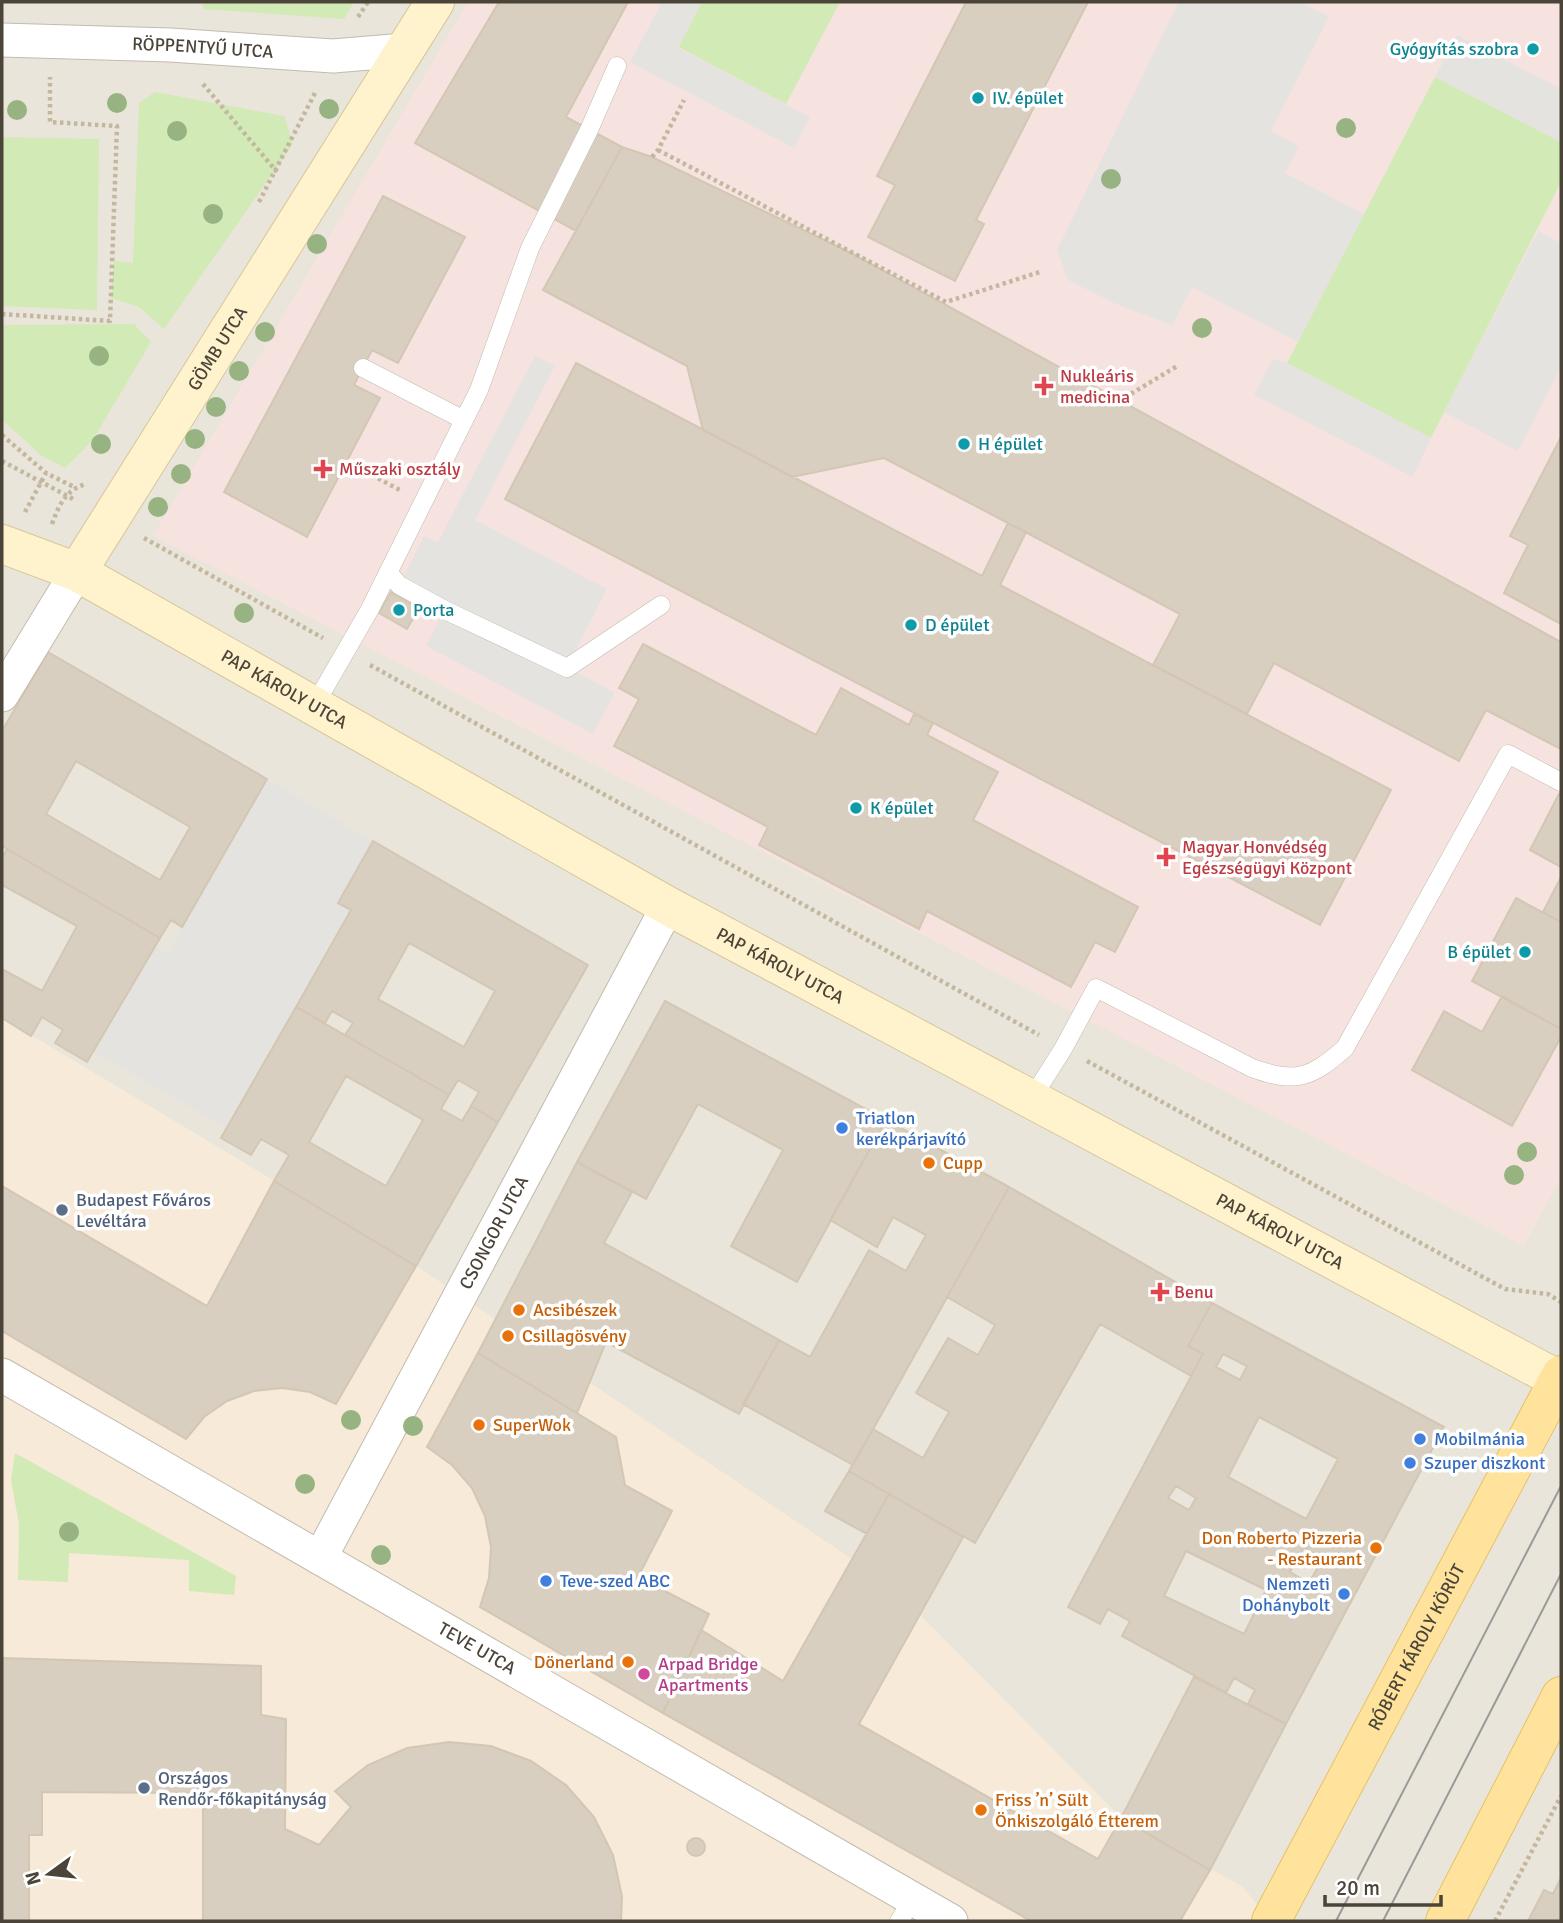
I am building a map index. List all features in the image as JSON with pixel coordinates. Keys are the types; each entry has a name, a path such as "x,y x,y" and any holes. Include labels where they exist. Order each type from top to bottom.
{"main road":[{"name":"RÓBERT KÁROLY KÖRÚT","path":"1271,1921 1560,1378"},
{"path":"1445,1921 1561,1696"}],"street":[{"name":"GÖMB UTCA","path":"2,695 435,2"},
{"name":"RÖPPENTYŰ UTCA","path":"2,40 170,46 333,56 405,50"},
{"name":"PAP KÁROLY UTCA","path":"2,544 77,572 668,906 1471,1334 1560,1378"},
{"name":"CSONGOR UTCA","path":"320,1558 668,906"},
{"name":"TEVE UTCA","path":"2,1375 320,1558 906,1911 951,1921"}],"lane":[{"path":"314,706 388,572 479,390 530,248 589,130 617,66"},
{"path":"363,368 464,420"},
{"path":"388,572 398,585 567,667 661,605"},
{"path":"1032,1098 1063,1049 1096,988 1252,1068 1277,1077 1300,1077 1324,1067 1345,1048 1508,754 1561,782"}],"path":[{"path":"2,314 110,321 117,125 50,122 49,41"},
{"path":"170,46 277,172"},
{"path":"652,157 684,100"},
{"path":"658,150 946,302 1041,272"},
{"path":"1119,401 1179,365"},
{"path":"2,435 47,473 346,652 1063,1049 1505,1289 1548,1294 1561,1302"},
{"path":"2,461 115,513"},
{"path":"347,462 386,483"},
{"path":"1495,1921 1561,1796"}],"shaded area":[{"path":"2,2 1561,2 1561,1921 1270,1921 1121,1818 890,1585 416,1266 2,1018"},
{"name":"Magyar Honvédség Egészségügyi Központ","path":"468,2 1561,2 1561,1177 1524,1246 153,536"},
{"path":"662,2 702,2 678,48 810,117 794,148 630,62"},
{"path":"1179,2 1299,2 1329,17 1271,131 1299,146 1285,173 1364,214 1298,342 1192,287 1172,325 1116,304 1068,280 1057,250"},
{"path":"1457,35 1561,89 1561,142 1435,77"},
{"path":"1538,231 1561,243 1561,367 1518,451 1444,412"},
{"path":"535,356 555,366 475,520 607,589 567,667 615,693 593,734 426,646 444,610 399,585 424,536 438,542"},
{"path":"1273,359 1287,363 1431,438 1413,477 1254,395"},
{"path":"267,779 373,841 338,902 351,910 227,1128 94,1052 154,946 168,953"},
{"path":"2,1018 416,1266 890,1585 1121,1818 1243,1887 1270,1921 2,1921"}],"green space":[{"path":"203,2 354,2 344,19 203,9"},
{"path":"702,2 840,2 786,104 678,47"},
{"path":"1435,77 1561,142 1561,182 1431,438 1287,363"},
{"path":"155,92 284,116 293,144 164,329 139,307 111,298 114,261 133,263 139,103"},
{"path":"2,137 99,139 97,310 2,306"},
{"path":"134,324 151,342 92,441 65,468 42,456 2,420 2,325"},
{"path":"15,1453 236,1576 234,1595 189,1591 189,1560 69,1553 68,1582 18,1580 19,1524 11,1480"}],"building":[{"path":"499,2 628,2 566,117 622,147 576,231 415,143"},
{"name":"IV. épület","path":"966,2 1088,2 976,220 984,224 955,281 868,237 895,185 877,176"},
{"name":"H épület","path":"622,147 652,157 851,253 1561,642 1561,749 1486,710 1459,761 1274,663 1247,714 1153,665 1180,614 884,458 792,477 703,430 687,366 543,290"},
{"path":"383,196 465,237 398,363 372,350 354,385 380,398 307,537 224,492"},
{"name":"D épület","path":"576,363 982,576 1008,523 1026,532 1000,585 1391,790 1320,925 505,499"},
{"path":"1561,437 1561,624 1504,593 1528,545 1510,536"},
{"name":"Porta","path":"391,592 419,608 407,629 379,613"},
{"name":"K épület","path":"643,644 816,735 841,688 909,725 914,714 933,723 927,735 998,772 973,820 1138,907 1115,952 1095,942 1071,987 927,911 919,929 759,845 768,827 614,746 639,699 619,688"},
{"path":"48,652 267,779 182,927 171,920 160,938 2,846 2,731","holes":["76,761 190,827 160,880 46,814"]},
{"path":"1559,794 1561,796 1561,867 1530,850"},
{"path":"373,841 588,965 498,1122 471,1106 479,1092 458,1080 449,1095 345,1035 353,1023 332,1011 325,1023 296,1007 351,910 338,903","holes":["409,943 495,991 464,1047 378,999"]},
{"path":"7,849 160,938 87,1062 55,1043 63,1030 42,1017 31,1036 2,1018 2,969 42,991 77,926 2,885 2,858"},
{"path":"1561,877 1561,922 1543,912"},
{"name":"B épület","path":"1516,898 1561,922 1561,1029 1472,981"},
{"path":"1502,996 1561,1029 1561,1037 1512,1126 1412,1070 1444,1011 1482,1032"},
{"path":"665,1001 886,1120 797,1282 731,1246 783,1150 698,1104 646,1199 577,1162"},
{"path":"296,1007 449,1095 441,1109 462,1121 471,1106 498,1122 416,1266 274,1181 289,1155 261,1139 251,1155 221,1138","holes":["346,1076 423,1120 386,1186 309,1142"]},
{"path":"886,1120 1009,1187 853,1465 743,1404 779,1340 810,1357 869,1250 906,1271 926,1235 893,1217 877,1247 830,1220"},
{"path":"577,1162 632,1192 604,1243 779,1340 739,1414 606,1342 577,1413 478,1353"},
{"path":"274,1181 416,1266 336,1404 310,1392 282,1388 254,1391 227,1401 204,1417 186,1439 2,1331 2,1186 207,1306"},
{"path":"1009,1187 1212,1303 1188,1346 1203,1354 1191,1376 1100,1324 975,1543 849,1471 873,1429 923,1458 949,1412 916,1393 948,1338 978,1355 995,1325 947,1297"},
{"path":"1212,1303 1444,1427 1286,1724 1248,1704 1255,1690 1234,1678 1226,1693 1122,1636 1130,1621 1108,1609 1100,1624 1068,1607 1203,1354 1188,1346","holes":["1223,1354 1247,1366 1240,1380 1216,1367","1259,1417 1338,1459 1306,1519 1228,1477","1176,1486 1196,1498 1189,1510 1168,1498","1304,1547 1323,1558 1309,1583 1290,1572","1186,1551 1266,1590 1244,1634 1164,1596"]},
{"path":"478,1353 616,1437 625,1485 672,1511 638,1577 709,1614 663,1713 480,1607 489,1578 491,1547 485,1516 472,1488 452,1465 427,1447"},
{"path":"849,1471 889,1494 867,1534 825,1511"},
{"path":"889,1494 963,1537 859,1724 1098,1859 1121,1818 1210,1870 1180,1921 1031,1921 663,1713 701,1630 783,1681"},
{"name":"Országos Rendőr-főkapitányság","path":"2,1658 261,1666 261,1715 286,1719 285,1829 319,1845 351,1807 335,1791 368,1765 407,1748 449,1742 491,1746 531,1761 566,1785 594,1817 613,1855 622,1896 621,1921 203,1921 203,1793 42,1792 42,1835 29,1835 29,1921 2,1921"},
{"path":"1194,1677 1286,1724 1210,1870 1121,1818"},
{"path":"696,1838 702,1841 705,1847 702,1853 696,1856 690,1853 687,1847 690,1841"},
{"path":"1561,1878 1561,1921 1528,1921 1544,1890 1553,1894"}],"tram line":[{"path":"1336,1921 1561,1486"},
{"path":"1383,1921 1561,1574"}],"place":[{"name":"Gyógyítás szobra","path":"1533,49"},
{"name":"IV. épület","path":"978,98"},
{"name":"Nukleáris medicina","path":"1044,386"},
{"name":"H épület","path":"964,444"},
{"name":"Műszaki osztály","path":"323,469"},
{"name":"Porta","path":"399,610"},
{"name":"D épület","path":"911,625"},
{"name":"K épület","path":"856,808"},
{"name":"Magyar Honvédség Egészségügyi Központ","path":"1166,857"},
{"name":"B épület","path":"1525,952"},
{"name":"Triatlon kerékpárjavító","path":"842,1128"},
{"name":"Cupp","path":"929,1163"},
{"name":"Budapest Főváros Levéltára","path":"62,1210"},
{"name":"Benu","path":"1160,1292"},
{"name":"Acsibészek","path":"519,1310"},
{"name":"Csillagösvény","path":"508,1336"},
{"name":"SuperWok","path":"479,1425"},
{"name":"Mobilmánia","path":"1420,1439"},
{"name":"Szuper diszkont","path":"1410,1463"},
{"name":"Don Roberto Pizzeria - Restaurant","path":"1376,1548"},
{"name":"Teve-szed ABC","path":"546,1581"},
{"name":"Nemzeti Dohánybolt","path":"1344,1594"},
{"name":"Dönerland","path":"628,1662"},
{"name":"Arpad Bridge Apartments","path":"644,1674"},
{"name":"Országos Rendőr-főkapitányság","path":"144,1788"},
{"name":"Friss ’n’ Sült Önkiszolgáló Étterem","path":"981,1810"}]}
